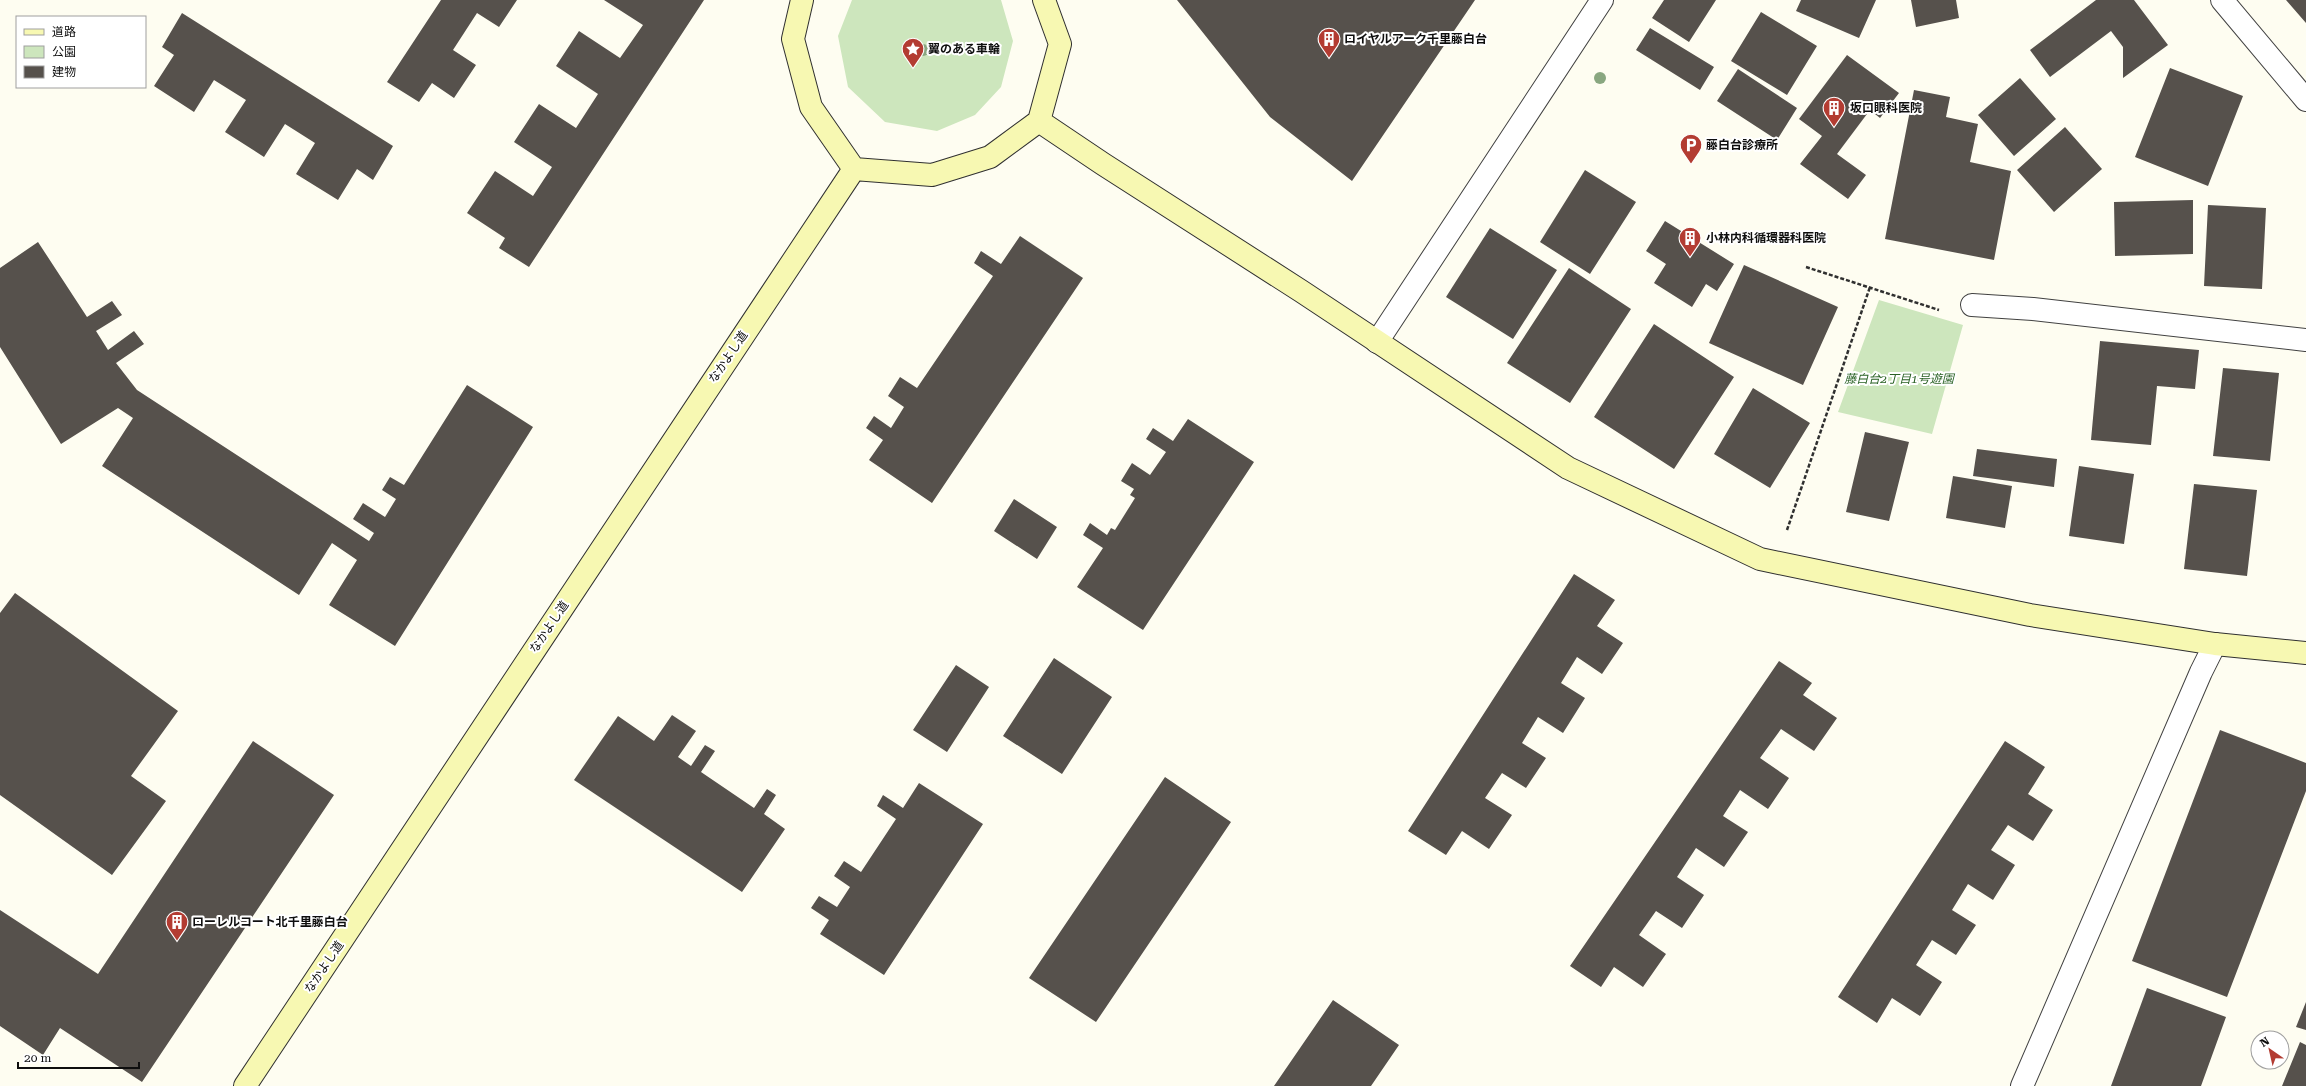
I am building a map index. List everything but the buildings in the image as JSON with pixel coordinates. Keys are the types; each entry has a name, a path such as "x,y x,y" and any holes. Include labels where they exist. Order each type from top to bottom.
{"street":[{"path":"802,0 793,39 811,107 854,169 932,175 990,157 1039,120 1060,44 1044,0"},
{"path":"1377,342 1602,0"},
{"path":"2222,0 2306,100"},
{"path":"1039,120 1103,164 1568,468 1760,558 2030,615 2216,644 2306,653"},
{"name":"なかよし道","path":"245,1086 854,169"},
{"path":"1972,305 2032,309 2306,340"},
{"path":"2022,1086 2198,679 2216,644"}],"path":[{"path":"1806,267 1948,312 1972,305"},
{"path":"1786,534 1870,287"}],"green space":[{"path":"852,0 1001,0 1013,41 1001,87 975,115 937,131 885,122 848,87 838,36"},
{"name":"藤白台2丁目1号遊園","path":"1879,300 1963,325 1932,434 1838,412"}],"place":[{"name":"ロイヤルアーク千里藤白台","path":"1329,58"},
{"name":"翼のある車輪","path":"913,68"},
{"name":"坂口眼科医院","path":"1834,128"},
{"name":"藤白台診療所","path":"1691,164"},
{"name":"小林内科循環器科医院","path":"1690,258"},
{"name":"ローレルコート北千里藤白台","path":"177,942"}]}
